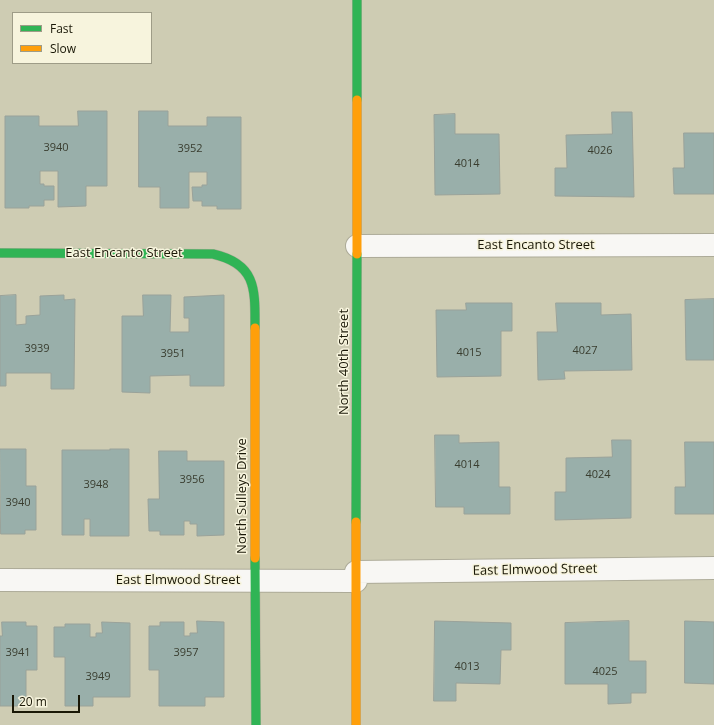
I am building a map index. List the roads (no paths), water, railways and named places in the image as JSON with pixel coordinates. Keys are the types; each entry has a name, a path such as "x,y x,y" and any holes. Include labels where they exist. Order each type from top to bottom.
{"street":[{"name":"North 40th Street","path":"356,725 357,0"},
{"name":"East Encanto Street","path":"357,246 714,245"},
{"name":"East Encanto Street","path":"0,253 213,254 223,256 239,264 244,269"},
{"name":"North Sulleys Drive","path":"244,269 250,278 255,297 256,725"},
{"name":"East Elmwood Street","path":"0,580 255,581 714,568"}]}
